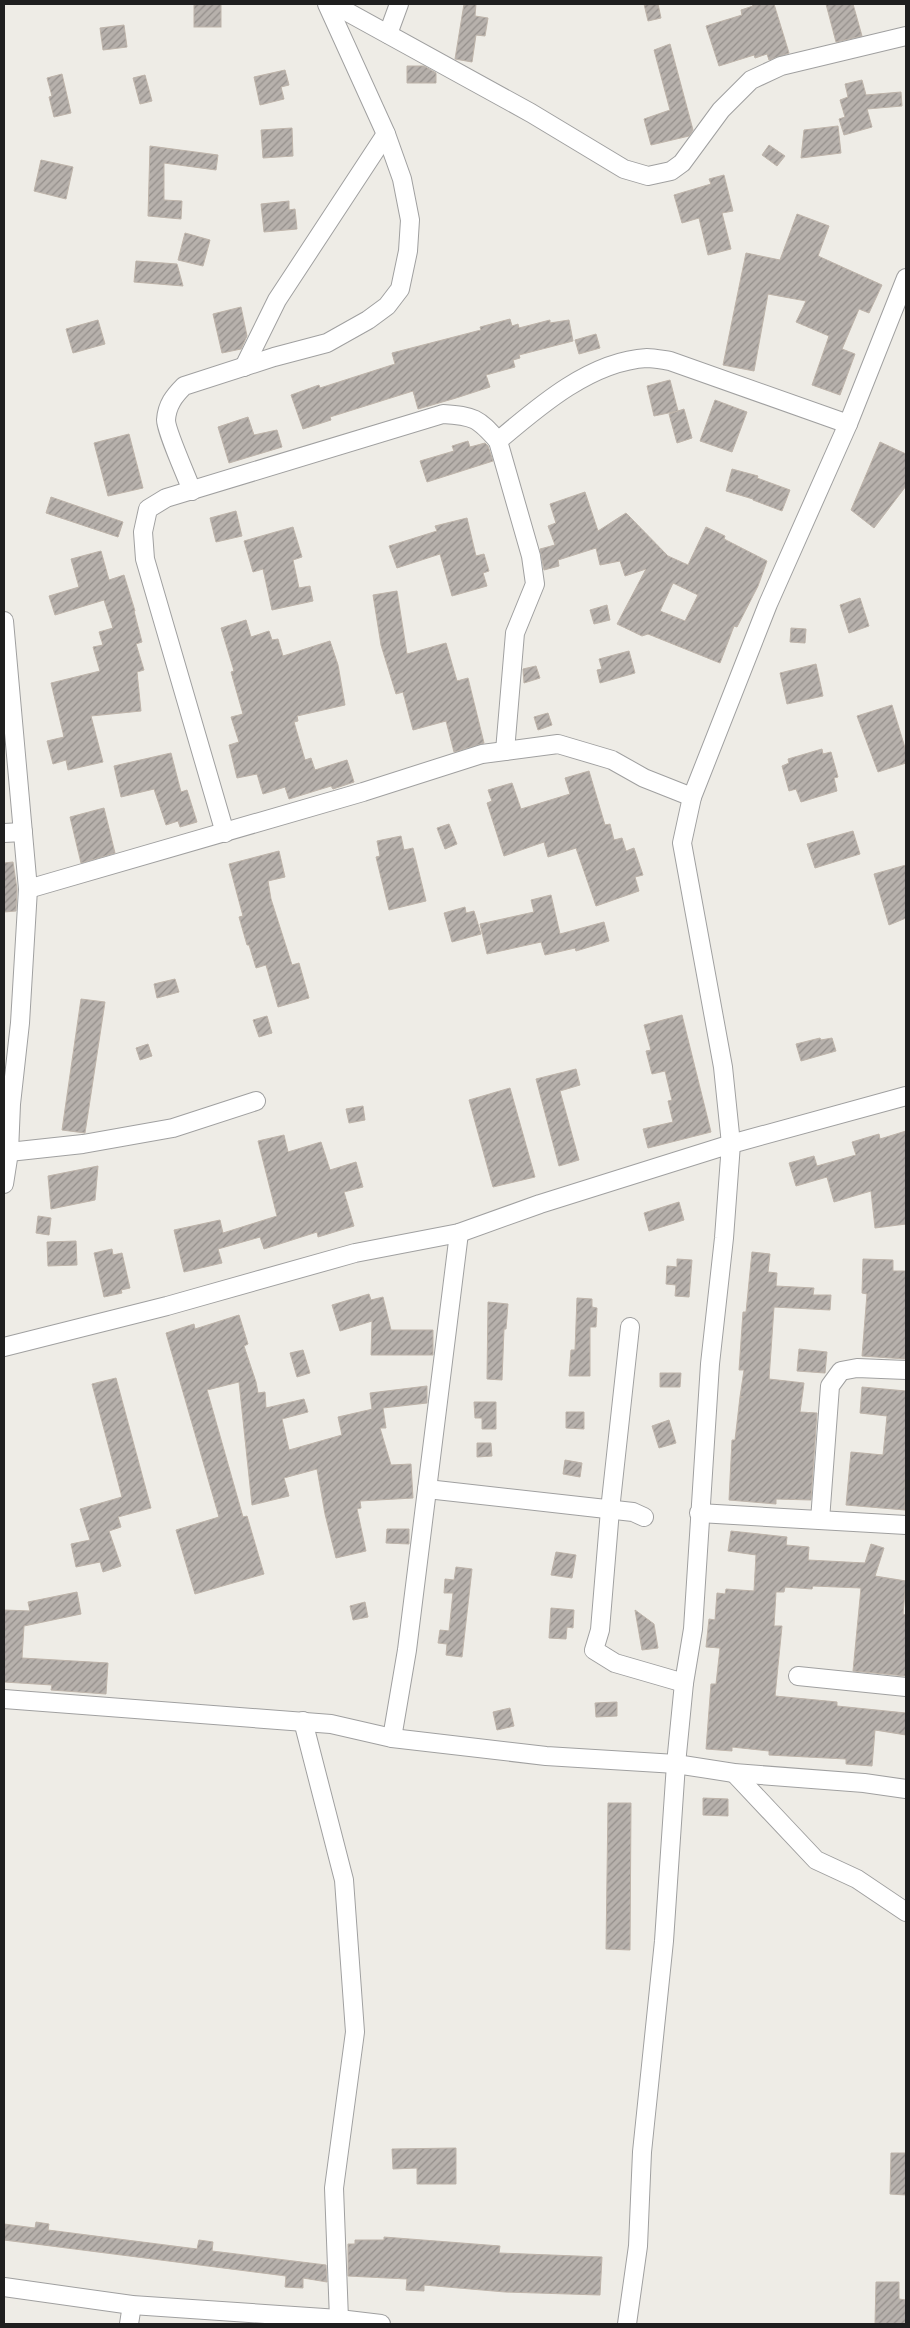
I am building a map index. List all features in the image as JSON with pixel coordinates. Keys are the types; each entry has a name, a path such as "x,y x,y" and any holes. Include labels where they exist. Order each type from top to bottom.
{"street":[{"path":"192,491 166,421 169,406 174,396 184,386 327,343 368,320 387,306 400,289 408,251 410,220 402,179 386,134 327,4"},
{"path":"333,4 531,113 624,169 648,176 671,172 682,164 721,110 751,80 781,66 906,36"},
{"path":"388,34 399,4"},
{"path":"244,367 277,300 386,134"},
{"path":"627,2324 638,2246 642,2152 664,1941 676,1764 684,1683 693,1629 710,1364 724,1238 731,1144 723,1067 682,843 692,797 768,604 848,424 906,278"},
{"path":"498,441 547,402 586,376 616,363 648,358 670,361 848,424"},
{"path":"225,833 144,559 143,532 148,509 166,498 443,414 468,416 483,424 498,441 531,556 535,584 515,633 505,751"},
{"path":"4,621 28,889 20,1023 11,1104 9,1152 4,1184"},
{"path":"28,889 363,792 482,754 558,744 612,760 644,778 692,797"},
{"path":"4,833 23,832"},
{"path":"4,1347 167,1306 355,1253 459,1233 540,1204 731,1144 906,1096"},
{"path":"9,1152 83,1144 174,1128 256,1101"},
{"path":"392,1738 407,1650 447,1313 459,1233"},
{"path":"630,1327 610,1510 600,1630 594,1650 615,1663 684,1683"},
{"path":"820,1520 830,1386 841,1371 857,1368 906,1370"},
{"path":"427,1489 633,1512 644,1518"},
{"path":"699,1513 906,1525"},
{"path":"798,1676 906,1687"},
{"path":"4,1699 303,1721 331,1724 392,1738 546,1756 676,1764 734,1773 864,1783 906,1789"},
{"path":"303,1721 344,1880 355,2032 334,2188 339,2318"},
{"path":"734,1773 816,1860 857,1879 906,1912"},
{"path":"4,2287 132,2305 339,2318 381,2324"},
{"path":"129,2324 132,2305"}],"building":[{"path":"194,4 221,4 221,27 194,27"},
{"path":"464,4 476,4 475,16 488,18 485,36 476,35 472,62 455,59"},
{"path":"644,4 658,4 661,18 648,21"},
{"path":"752,4 774,4 789,53 769,60 767,54 755,58 754,55 719,66 706,26 742,15 741,10 753,6"},
{"path":"826,4 853,4 862,36 836,42"},
{"path":"124,25 127,47 103,50 100,28"},
{"path":"670,44 693,130 689,136 651,145 644,119 670,110 654,50"},
{"path":"407,66 424,66 436,73 436,83 407,83"},
{"path":"285,70 289,85 281,87 284,99 260,105 254,77"},
{"path":"62,74 71,113 54,117 49,97 52,96 47,78"},
{"path":"145,75 152,101 140,104 133,78"},
{"path":"862,80 866,95 901,92 902,106 867,109 872,127 844,135 839,119 845,117 840,100 848,97 845,84"},
{"path":"838,126 841,153 801,158 804,130"},
{"path":"292,128 293,156 263,158 261,130"},
{"path":"769,145 785,156 777,166 762,155"},
{"path":"150,146 218,155 216,170 164,163 164,200 182,201 181,219 148,216"},
{"path":"41,160 73,167 66,199 34,191"},
{"path":"724,175 733,211 722,213 731,249 708,255 699,218 682,223 674,195 711,184 709,179"},
{"path":"289,201 289,210 295,209 297,229 264,232 261,204"},
{"path":"797,214 829,226 818,256 882,285 869,313 859,309 842,349 855,354 840,395 812,385 829,336 796,322 806,301 768,294 754,371 723,365 746,253 780,260"},
{"path":"185,233 210,240 203,266 178,260"},
{"path":"136,261 177,264 183,286 134,282"},
{"path":"241,307 247,336 241,349 222,353 213,314"},
{"path":"510,319 512,326 518,324 519,328 550,320 550,323 569,320 573,341 519,355 520,358 513,360 515,367 486,375 490,387 418,409 413,391 330,417 331,420 303,429 291,395 319,385 320,388 395,364 392,353 481,330 480,327"},
{"path":"98,320 105,344 73,353 66,329"},
{"path":"596,334 600,348 579,354 575,340"},
{"path":"670,380 678,411 654,416 647,386"},
{"path":"715,400 747,412 732,452 700,441"},
{"path":"684,409 692,438 677,443 669,414"},
{"path":"248,417 254,435 277,430 282,447 229,463 218,427"},
{"path":"129,434 143,488 108,496 94,443"},
{"path":"468,441 470,447 485,443 488,446 493,461 427,482 420,461 454,451 452,446"},
{"path":"880,442 906,454 906,486 874,528 851,510"},
{"path":"732,469 758,476 757,478 790,490 782,511 753,499 726,491"},
{"path":"585,492 598,531 626,513 668,556 688,565 706,527 725,536 724,539 767,561 758,586 737,627 734,626 720,663 648,634 642,636 617,624 646,569 625,576 620,561 600,565 596,548 558,560 559,566 544,570 540,549 555,545 548,526 556,523 550,504","holes":["673,583 698,595 685,621 660,611"]},
{"path":"51,497 123,522 118,537 46,513"},
{"path":"236,511 242,536 216,542 210,518"},
{"path":"467,518 476,556 484,554 489,571 483,573 487,586 452,596 440,554 397,568 389,546 437,531 435,526"},
{"path":"293,527 302,557 293,560 299,588 310,586 313,601 272,610 263,569 253,572 244,541"},
{"path":"101,551 109,580 124,575 135,611 142,642 136,644 144,670 137,672 141,711 91,716 103,762 68,770 66,760 53,764 47,741 64,737 51,683 100,671 93,647 103,645 99,632 113,628 104,600 55,615 49,596 79,587 71,559"},
{"path":"397,591 407,654 446,643 457,681 468,678 484,743 454,752 446,721 413,730 403,692 396,694 381,645 373,595"},
{"path":"860,598 869,626 849,633 840,605"},
{"path":"607,605 610,620 594,624 590,610"},
{"path":"246,620 251,637 269,631 272,640 278,639 283,656 330,641 338,665 345,705 297,716 298,721 294,722 305,760 311,758 315,770 347,760 354,782 333,789 331,786 289,799 285,787 263,794 257,774 237,778 229,745 239,742 231,717 243,714 231,672 234,671 221,628"},
{"path":"791,628 806,629 805,643 790,642"},
{"path":"629,651 635,673 600,683 597,670 602,669 599,659"},
{"path":"816,664 823,696 787,704 780,673"},
{"path":"536,666 540,678 524,683 523,669"},
{"path":"892,705 906,751 906,763 878,772 857,716"},
{"path":"548,713 552,725 538,730 534,717"},
{"path":"822,749 823,754 831,752 838,777 834,778 837,791 801,802 796,789 789,791 782,766 789,763 788,759"},
{"path":"171,753 181,792 187,790 197,822 180,827 178,821 166,825 154,789 121,797 114,766"},
{"path":"589,771 605,825 610,824 614,840 622,838 626,851 634,848 643,875 635,877 639,891 596,906 576,848 548,857 544,842 504,856 487,803 492,801 488,790 512,783 521,809 570,794 565,778"},
{"path":"104,808 115,853 81,863 70,817"},
{"path":"449,824 457,844 445,849 437,828"},
{"path":"853,831 860,854 815,868 807,844"},
{"path":"401,836 404,850 413,848 426,901 389,910 376,857 380,856 377,841"},
{"path":"279,851 285,877 268,881 271,899 292,965 299,963 309,998 278,1007 266,965 256,968 249,945 247,945 239,917 243,916 229,864"},
{"path":"13,862 17,889 16,911 4,912 4,863"},
{"path":"906,865 906,918 889,925 874,874"},
{"path":"551,895 560,934 604,922 609,941 576,951 575,948 545,955 541,942 487,954 480,924 534,912 531,900"},
{"path":"465,907 466,913 474,911 481,934 452,942 444,913"},
{"path":"175,979 179,992 157,998 154,984"},
{"path":"81,999 105,1002 85,1133 62,1130"},
{"path":"682,1015 711,1132 648,1148 643,1129 673,1122 668,1101 672,1100 665,1071 652,1074 646,1051 651,1050 644,1025"},
{"path":"267,1016 272,1033 259,1037 253,1020"},
{"path":"820,1038 821,1040 832,1038 836,1051 801,1061 796,1044"},
{"path":"148,1044 152,1056 140,1060 136,1048"},
{"path":"576,1069 580,1085 560,1091 579,1160 559,1166 536,1079"},
{"path":"510,1088 535,1177 493,1187 469,1100"},
{"path":"363,1106 365,1120 349,1123 346,1109"},
{"path":"906,1131 906,1224 875,1228 871,1191 834,1202 827,1177 796,1186 789,1163 814,1156 817,1166 856,1155 852,1142 879,1134 880,1139"},
{"path":"284,1135 288,1152 321,1142 330,1170 356,1162 363,1187 344,1192 354,1226 318,1237 317,1232 264,1249 260,1237 218,1249 222,1263 184,1272 174,1230 220,1220 223,1233 277,1216 258,1141"},
{"path":"98,1166 95,1200 51,1209 48,1176"},
{"path":"679,1202 684,1220 649,1231 644,1213"},
{"path":"38,1216 51,1218 49,1235 36,1233"},
{"path":"76,1241 77,1265 48,1266 47,1242"},
{"path":"112,1249 113,1255 122,1253 130,1288 121,1290 122,1293 104,1297 94,1253"},
{"path":"752,1252 770,1254 768,1272 777,1273 776,1286 814,1288 813,1295 831,1295 830,1310 774,1307 769,1379 804,1383 800,1412 817,1413 811,1500 776,1499 776,1504 729,1500 732,1440 735,1440 744,1370 739,1370 743,1312 746,1312"},
{"path":"677,1259 692,1260 689,1297 675,1296 676,1285 666,1284 667,1266 677,1267"},
{"path":"863,1259 893,1260 893,1271 906,1271 906,1359 862,1356 867,1294 862,1293"},
{"path":"369,1294 371,1300 383,1297 391,1330 433,1330 433,1355 371,1355 372,1321 340,1331 332,1305"},
{"path":"577,1298 592,1299 592,1307 597,1308 596,1327 590,1327 590,1376 569,1376 571,1350 575,1350"},
{"path":"488,1302 508,1304 506,1329 504,1329 502,1380 487,1379"},
{"path":"239,1315 248,1344 244,1346 258,1393 265,1392 266,1408 304,1399 308,1412 282,1419 289,1450 342,1435 338,1417 373,1409 370,1393 427,1386 427,1403 383,1408 386,1428 380,1428 391,1465 411,1464 413,1498 360,1501 361,1508 357,1509 366,1551 336,1558 325,1514 317,1469 284,1478 289,1496 252,1505 239,1382 207,1390 243,1517 247,1516 264,1574 195,1594 176,1530 219,1517 166,1333 194,1324 195,1329"},
{"path":"799,1349 827,1352 825,1373 797,1371"},
{"path":"303,1350 310,1373 297,1377 290,1353"},
{"path":"660,1373 681,1373 680,1387 660,1387"},
{"path":"116,1378 151,1508 118,1517 121,1527 109,1531 121,1566 103,1572 100,1562 76,1567 71,1544 90,1540 80,1509 122,1497 92,1384"},
{"path":"862,1387 906,1391 905,1510 846,1505 851,1452 883,1455 887,1416 860,1413"},
{"path":"474,1402 496,1402 496,1429 482,1429 482,1418 475,1418"},
{"path":"566,1412 584,1412 584,1429 566,1428"},
{"path":"669,1420 676,1443 659,1448 652,1426"},
{"path":"477,1443 491,1443 492,1456 477,1457"},
{"path":"565,1460 582,1463 580,1477 563,1474"},
{"path":"387,1529 409,1529 409,1544 386,1543"},
{"path":"731,1531 787,1537 786,1545 809,1547 808,1560 865,1563 871,1544 884,1548 875,1576 906,1581 903,1614 906,1615 906,1676 853,1671 861,1588 813,1586 812,1589 785,1587 784,1592 776,1592 774,1626 782,1626 775,1696 837,1702 837,1706 906,1713 906,1735 875,1730 872,1766 846,1764 846,1759 769,1755 769,1751 732,1747 732,1751 706,1749 711,1684 716,1684 720,1648 706,1647 709,1619 715,1620 717,1593 725,1594 726,1589 754,1591 756,1555 728,1551"},
{"path":"556,1552 576,1555 572,1578 551,1575"},
{"path":"456,1567 472,1569 462,1657 446,1655 447,1644 438,1643 440,1630 449,1631 453,1593 444,1593 445,1579 454,1580"},
{"path":"77,1592 81,1614 24,1626 22,1658 108,1663 106,1694 51,1690 52,1685 4,1682 4,1610 30,1611 28,1602"},
{"path":"365,1602 368,1617 353,1620 350,1606"},
{"path":"551,1608 574,1610 573,1628 567,1627 566,1639 549,1638"},
{"path":"635,1610 654,1624 658,1648 642,1650"},
{"path":"617,1702 617,1716 596,1717 595,1703"},
{"path":"510,1708 514,1726 497,1730 493,1712"},
{"path":"703,1798 728,1799 728,1816 703,1815"},
{"path":"608,1803 631,1803 630,1950 606,1949"},
{"path":"456,2148 456,2184 417,2184 417,2168 393,2169 392,2149"},
{"path":"891,2153 906,2153 906,2195 890,2194"},
{"path":"36,2222 49,2224 48,2230 197,2249 199,2240 213,2242 212,2251 326,2265 327,2282 303,2278 303,2288 285,2287 286,2276 4,2240 4,2224 35,2228"},
{"path":"384,2237 500,2246 499,2253 602,2257 600,2295 505,2292 424,2285 424,2291 406,2290 407,2279 348,2276 348,2244 355,2244 355,2240 384,2240"},
{"path":"876,2282 899,2282 899,2299 906,2300 906,2324 875,2324"}]}
